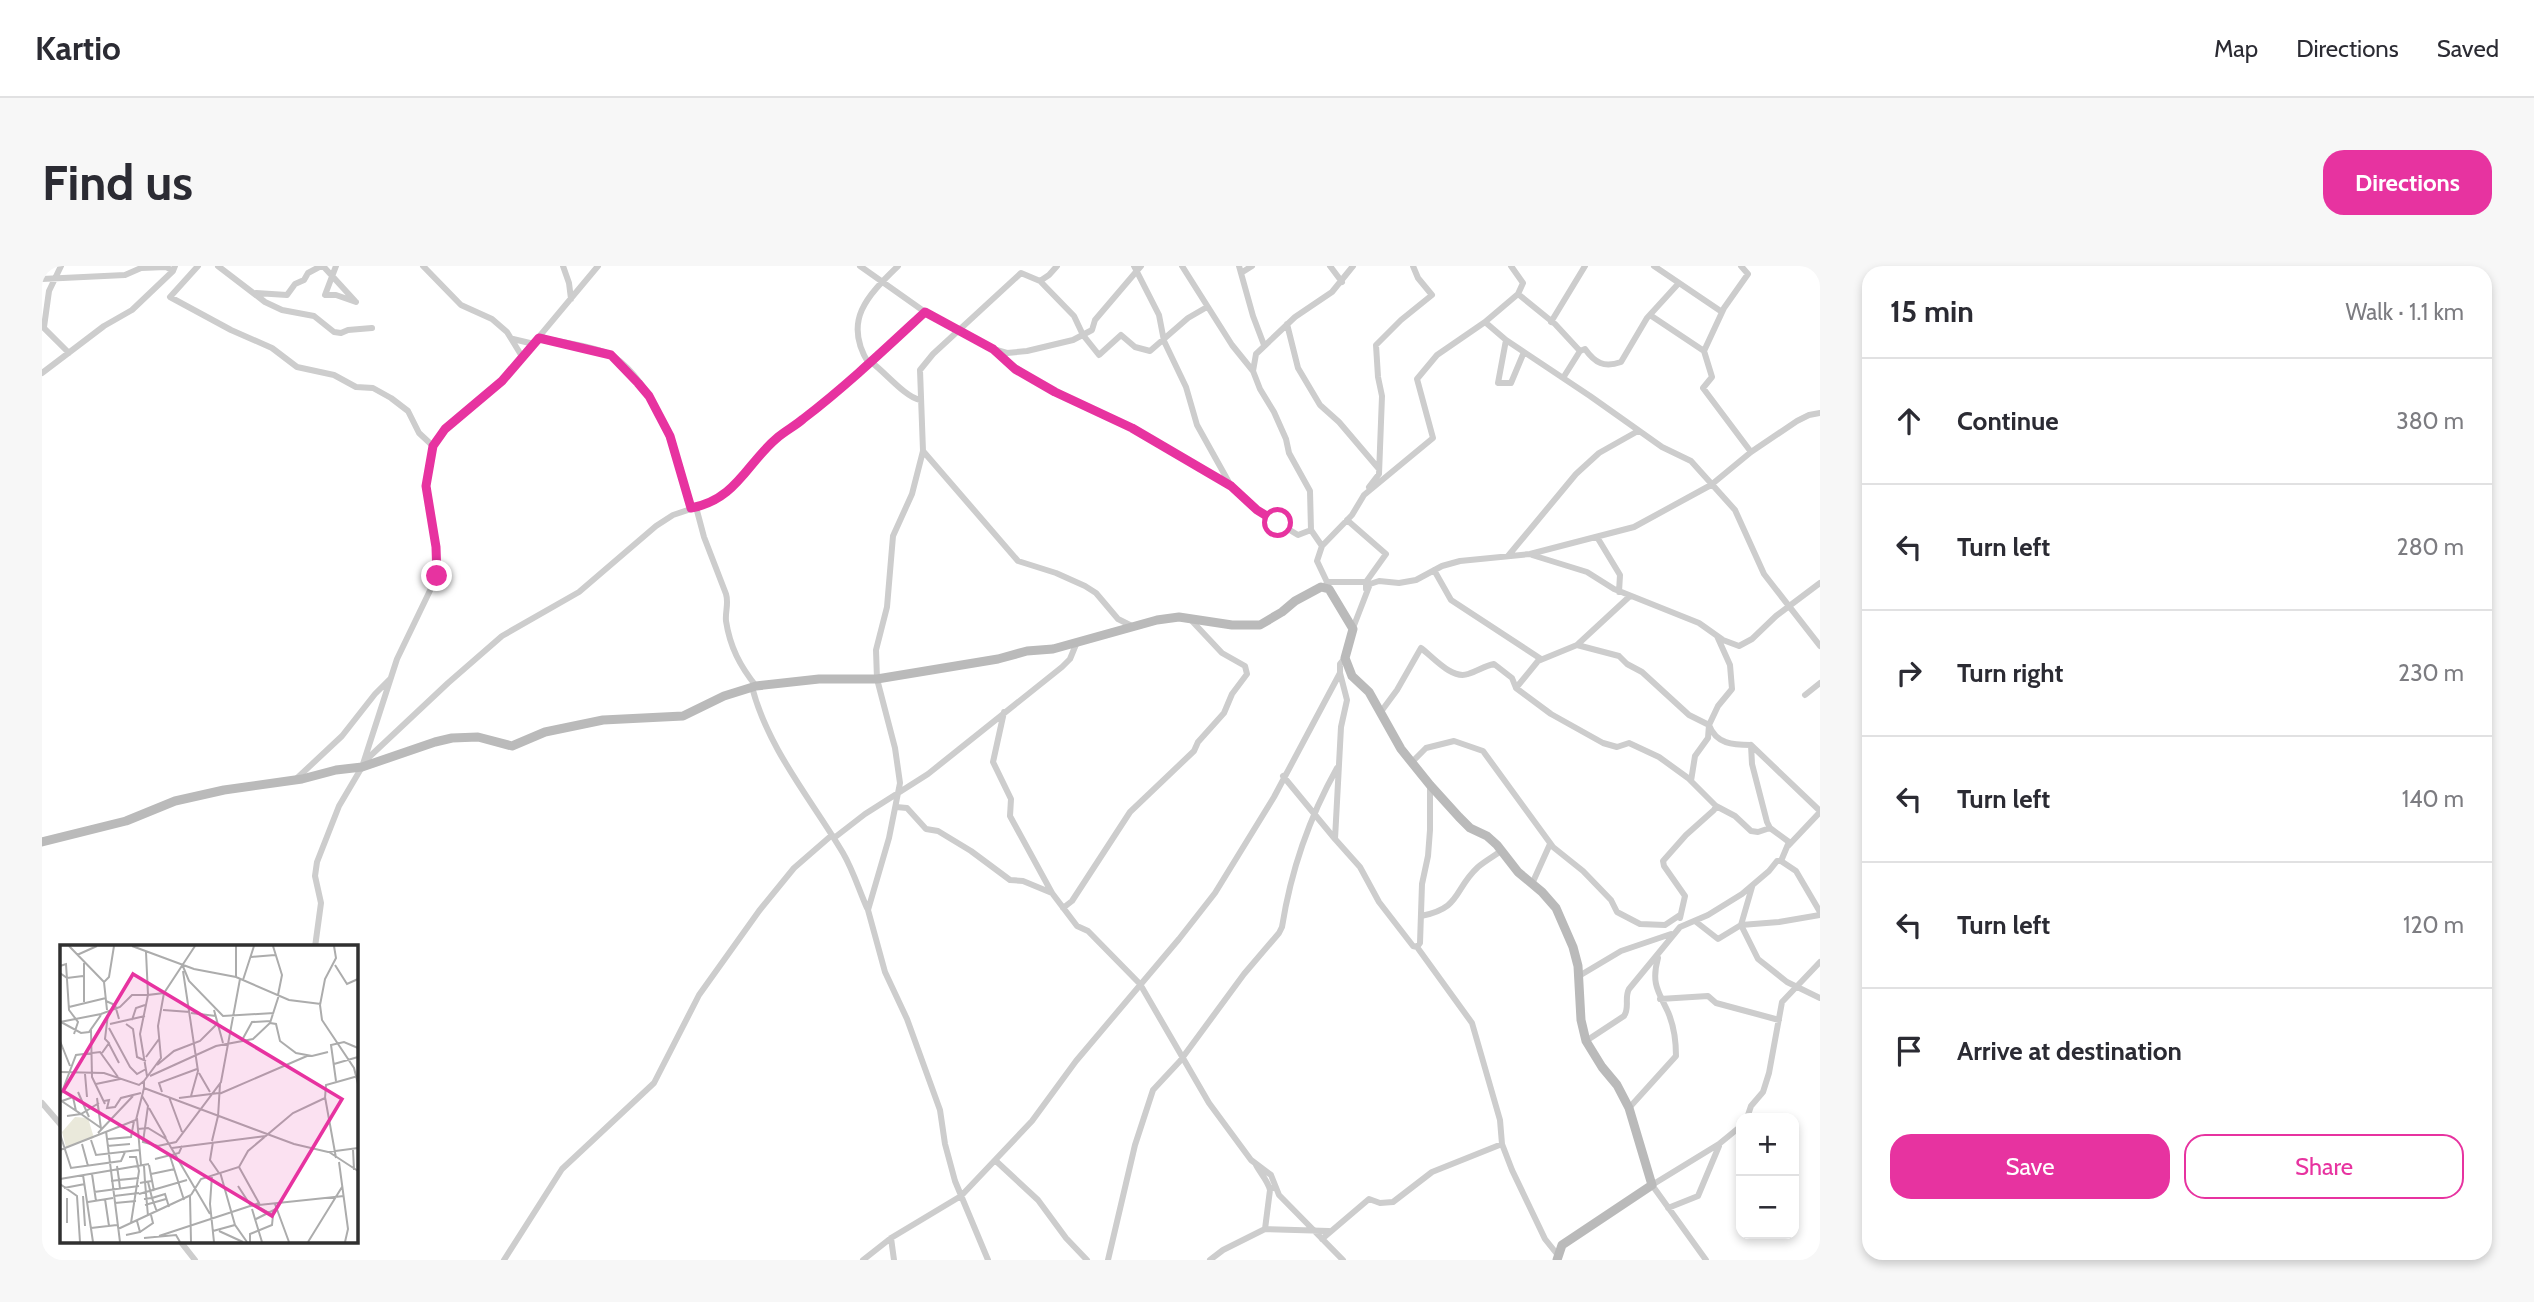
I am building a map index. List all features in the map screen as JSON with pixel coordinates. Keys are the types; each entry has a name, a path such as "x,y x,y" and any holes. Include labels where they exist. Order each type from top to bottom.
{"street":[{"path":"61,266 49,291 43,327 69,353"},
{"path":"198,266 170,297 220,325 272,348 297,367 334,375 356,387 373,388 391,398 408,411 419,433 433,446"},
{"path":"218,266 282,310 314,316 334,332 372,328"},
{"path":"254,293 287,295 308,273 322,266 333,276 356,302 336,295 325,295 333,276 336,266"},
{"path":"423,266 461,305 492,319 513,339 523,358"},
{"path":"563,266 571,299"},
{"path":"315,945 321,904 315,876 317,862 339,806 363,765 403,644 437,576 436,547 426,486 433,446 445,429 483,400 523,358 598,266"},
{"path":"860,266 925,312 993,349 1015,369 1055,392 1132,428 1231,486 1257,510 1298,534 1311,530"},
{"path":"898,266 863,307 856,330 863,354 870,363 895,380 907,394 920,400"},
{"path":"1040,281 1057,266"},
{"path":"1182,266 1232,345 1254,371 1286,439 1289,453 1310,491 1311,530 1322,546"},
{"path":"1252,266 1240,269 1264,345"},
{"path":"1330,266 1342,282"},
{"path":"1254,371 1256,354 1264,345 1287,324 1323,299 1342,282 1353,266"},
{"path":"1353,629 1326,584 1317,561 1322,546 1347,520 1379,474 1382,396 1376,345 1432,295 1418,278 1413,266"},
{"path":"1364,495 1433,438 1417,379 1437,355 1485,322 1518,294 1524,283 1511,266"},
{"path":"1551,322 1585,266"},
{"path":"1654,266 1722,312"},
{"path":"1704,351 1722,312 1748,274 1741,266"},
{"path":"42,279 125,275 141,268 174,268"},
{"path":"42,373 114,319 132,310 174,268"},
{"path":"993,349 1007,353 1027,351 1083,335 1091,330 1102,310 1137,268 1159,315 1164,341 1186,387 1197,425 1231,486"},
{"path":"867,910 889,838 898,794 899,765 877,679 876,650 887,607 893,537 912,494 923,451 920,370 959,329 1021,273 1040,281 1074,316 1083,335 1099,355 1121,335 1135,347 1150,351 1188,318 1208,307"},
{"path":"1563,378 1580,351 1585,349 1601,365 1621,362 1650,314 1678,284"},
{"path":"1518,294 1580,351"},
{"path":"363,765 492,644 513,629 579,592 656,526 673,515 715,501 746,475 768,445 802,421 925,312"},
{"path":"1650,314 1704,351 1712,377 1703,388 1751,452"},
{"path":"1485,322 1506,340 1638,431 1662,447 1691,461 1735,510 1757,562 1820,646"},
{"path":"1287,324 1298,368 1320,405 1339,422 1379,469"},
{"path":"513,339 611,355 649,396 670,436 726,594 726,621 735,657 754,687 764,723 786,764 845,857 867,910 885,972 912,1030 940,1110 945,1144 955,1181 988,1260"},
{"path":"1506,340 1498,383 1511,383 1524,352"},
{"path":"863,1260 891,1238 961,1196 996,1161 1032,1121 1076,1061 1216,893 1244,849 1339,673 1370,584 1379,581 1399,583 1460,561 1530,554 1634,527 1711,485 1751,452 1797,421 1820,413"},
{"path":"1508,556 1576,474 1599,453 1638,431"},
{"path":"923,451 1018,561 1056,573 1084,586 1096,593 1118,619 1134,627"},
{"path":"1347,520 1386,554 1366,582 1366,592"},
{"path":"1597,537 1620,575 1619,592"},
{"path":"1530,554 1587,572 1619,592 1699,623 1735,645 1744,645 1820,583"},
{"path":"1434,570 1451,600 1542,659"},
{"path":"42,842 125,821 175,801 363,765 452,738 478,737 512,746 545,732 603,720 683,716 724,696 754,687 819,679 877,679 947,665 998,659 1027,651 1053,649 1157,620 1179,617 1232,625 1260,625 1301,597 1326,584 1366,582"},
{"path":"1516,688 1542,659 1577,645 1630,596"},
{"path":"1063,908 1072,901 1130,812 1194,751 1224,713 1247,674 1245,666 1222,653 1190,618"},
{"path":"1691,781 1695,756 1707,738 1709,724 1718,706 1732,689 1730,665 1717,636"},
{"path":"503,1260 562,1169 654,1083 699,995 759,911 794,868 865,814 898,794 1004,712 1070,659 1077,642"},
{"path":"1577,645 1619,656 1627,664 1642,671 1689,715 1709,724 1712,734 1732,745 1751,744 1820,811 1788,847 1781,861"},
{"path":"1380,713 1397,690 1421,648 1452,674 1466,675 1494,664 1512,678 1516,688 1551,713 1602,743 1617,747 1629,743 1659,757 1691,781 1716,806 1735,816 1751,831 1770,828"},
{"path":"1345,658 1352,676 1369,692 1412,762 1430,785 1470,828 1487,836 1518,872 1556,908 1573,947 1586,1041 1617,1085 1629,1108 1652,1185 1706,1260"},
{"path":"1335,839 1341,727 1347,700 1339,673"},
{"path":"295,780 342,736 391,678"},
{"path":"1805,695 1820,683"},
{"path":"1004,712 993,762 1011,799 1010,816 1052,893 1077,926 1088,931 1140,984 1209,1103 1255,1163 1270,1175 1272,1188 1265,1229"},
{"path":"1412,762 1426,748 1454,741 1483,751 1550,844 1602,890 1617,912 1640,924 1665,925 1680,915"},
{"path":"1751,744 1752,764 1770,828 1788,842 1788,847"},
{"path":"1108,1260 1135,1145 1150,1096 1282,927 1290,882 1313,815 1338,766"},
{"path":"1283,776 1313,815 1360,867 1379,902 1413,947 1418,947 1472,1023 1500,1120 1502,1144 1545,1239 1557,1257"},
{"path":"1418,947 1422,884 1430,830 1430,785"},
{"path":"1680,927 1685,895 1663,861 1716,806"},
{"path":"896,807 907,808 926,829 938,831 971,851 1010,880 1023,881 1052,893"},
{"path":"1532,884 1550,844"},
{"path":"1421,916 1432,914 1452,904 1478,868 1501,851"},
{"path":"1586,1041 1624,1016 1628,1010 1626,995 1629,989 1680,927 1724,906 1752,886 1777,860 1796,871 1820,914 1779,922 1741,925 1718,939 1695,921"},
{"path":"1752,886 1741,925 1758,959 1773,973 1820,998"},
{"path":"1579,976 1621,951 1673,934"},
{"path":"1629,1108 1676,1056 1672,1025 1660,999 1654,976 1658,956"},
{"path":"1749,1113 1763,1092 1769,1073 1782,1002 1820,962"},
{"path":"1660,999 1708,996 1716,1003 1779,1020"},
{"path":"42,1103 60,1124"},
{"path":"1557,1257 1562,1245 1719,1144 1736,1130"},
{"path":"1322,1239 1369,1199 1380,1203 1393,1202 1432,1172 1502,1144"},
{"path":"1668,1208 1698,1196 1719,1144"},
{"path":"996,1161 1038,1200 1066,1238 1087,1260"},
{"path":"1272,1188 1343,1260"},
{"path":"1210,1260 1223,1250 1265,1229 1329,1231"},
{"path":"891,1238 894,1260"},
{"path":"181,1242 195,1260"}],"route":[{"path":"437,576 432,512 426,486 433,446 445,429 483,400 502,381 539,338 611,355 638,383 649,396 670,436 691,508 711,503 746,475 768,445 828,399 925,312 970,334 993,349 1015,369 1055,392 1132,428 1231,486 1257,510 1278,523"}]}
